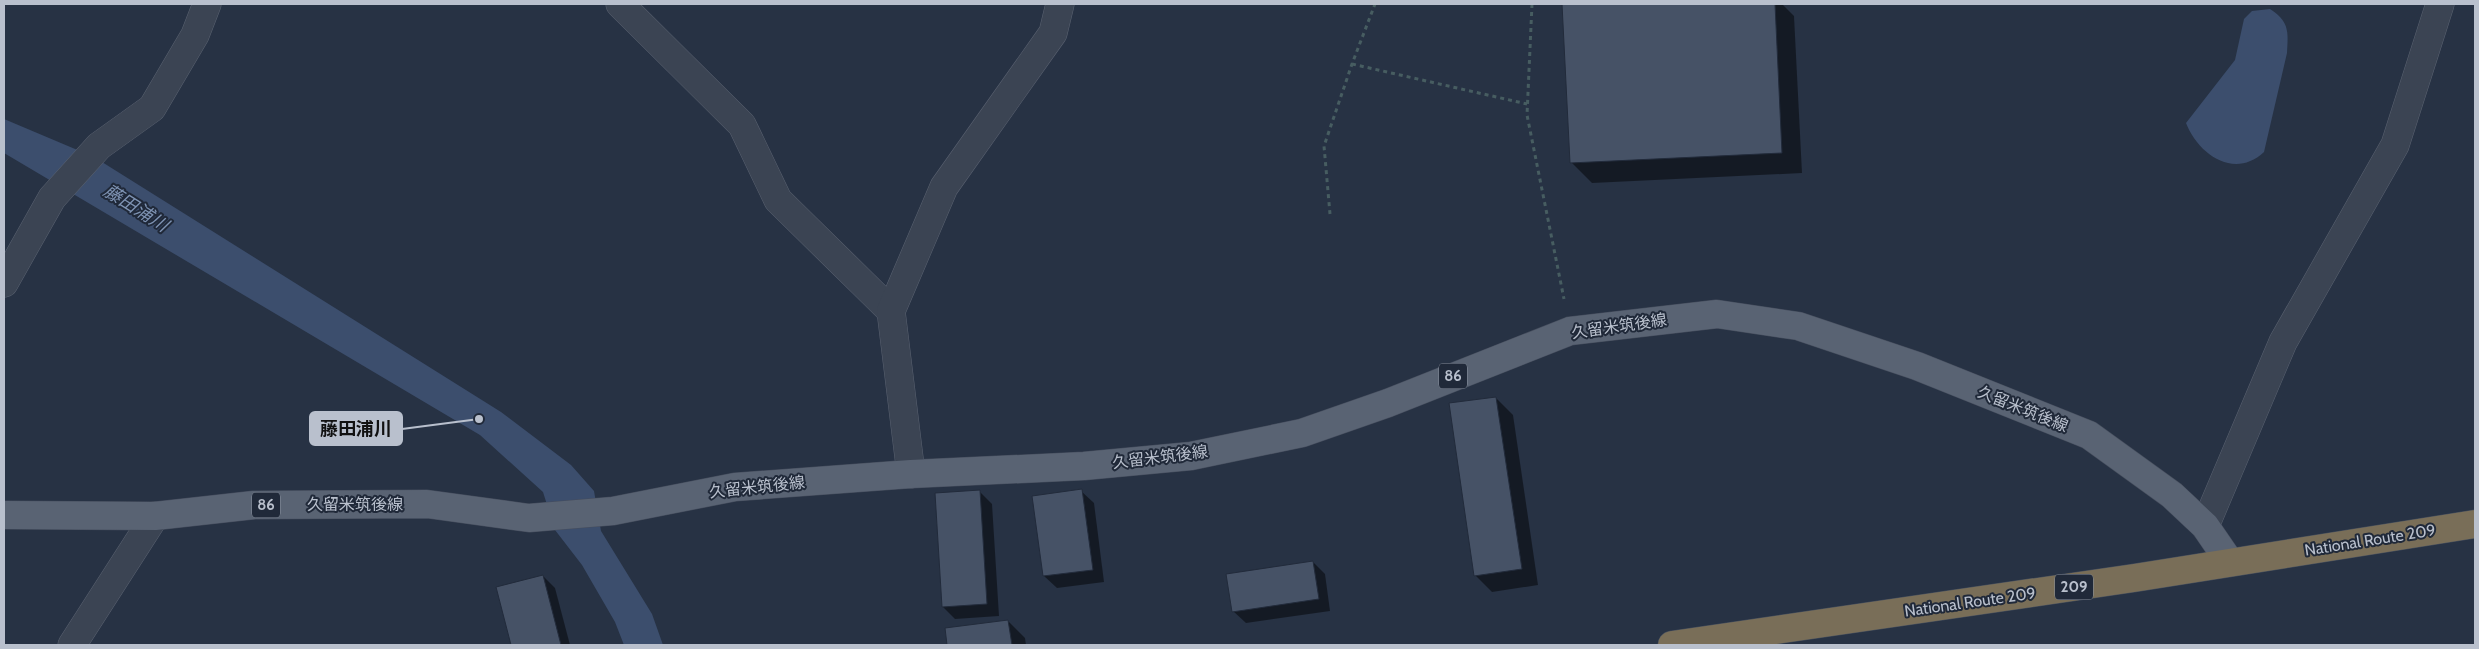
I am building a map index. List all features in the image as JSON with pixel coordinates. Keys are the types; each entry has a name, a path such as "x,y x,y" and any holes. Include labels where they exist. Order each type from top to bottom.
{"highway":[{"name":"National Route 209","path":"1672,645 2124,580 2230,561 2475,524"}],"main road":[{"name":"久留米筑後線","path":"4,515 155,516 254,505 427,504 529,518 612,511 735,487 911,474 1084,466 1191,456 1302,433 1388,403 1570,331 1717,314 1798,326 1916,366 2089,435 2172,495 2205,526 2230,561"}],"street":[{"path":"4,283 57,192 99,146 152,108 195,35 207,4"},
{"path":"620,4 742,125 778,200 891,311"},
{"path":"911,474 891,311 944,186 1053,33 1060,4"},
{"path":"2205,526 2283,342 2395,145 2440,4"},
{"path":"72,645 155,516"}],"path":[{"path":"1330,214 1324,146 1352,64 1376,4"},
{"path":"1532,4 1527,115 1570,331"},
{"path":"1352,64 1527,104"}],"water":[{"path":"2270,9 2281,18 2286,28 2287,53 2264,152 2253,160 2241,164 2218,160 2199,145 2186,123 2235,60 2244,19 2252,11"},
{"path":"4,119 94,157 501,412 571,465 594,491 601,531 652,614 663,645 624,645 615,622 582,565 555,530 543,492 480,435 4,153"}],"building":[{"path":"1562,4 1775,4 1782,153 1570,163"},
{"path":"1496,397 1522,569 1474,576 1449,403"},
{"path":"1082,489 1093,570 1043,576 1032,496"},
{"path":"980,490 987,604 942,607 935,493"},
{"path":"1313,561 1319,599 1232,612 1226,574"},
{"path":"543,575 561,645 511,645 496,587"},
{"path":"1008,620 1012,645 947,645 945,628"}],"place":[{"name":"藤田浦川","path":"479,419"}]}
